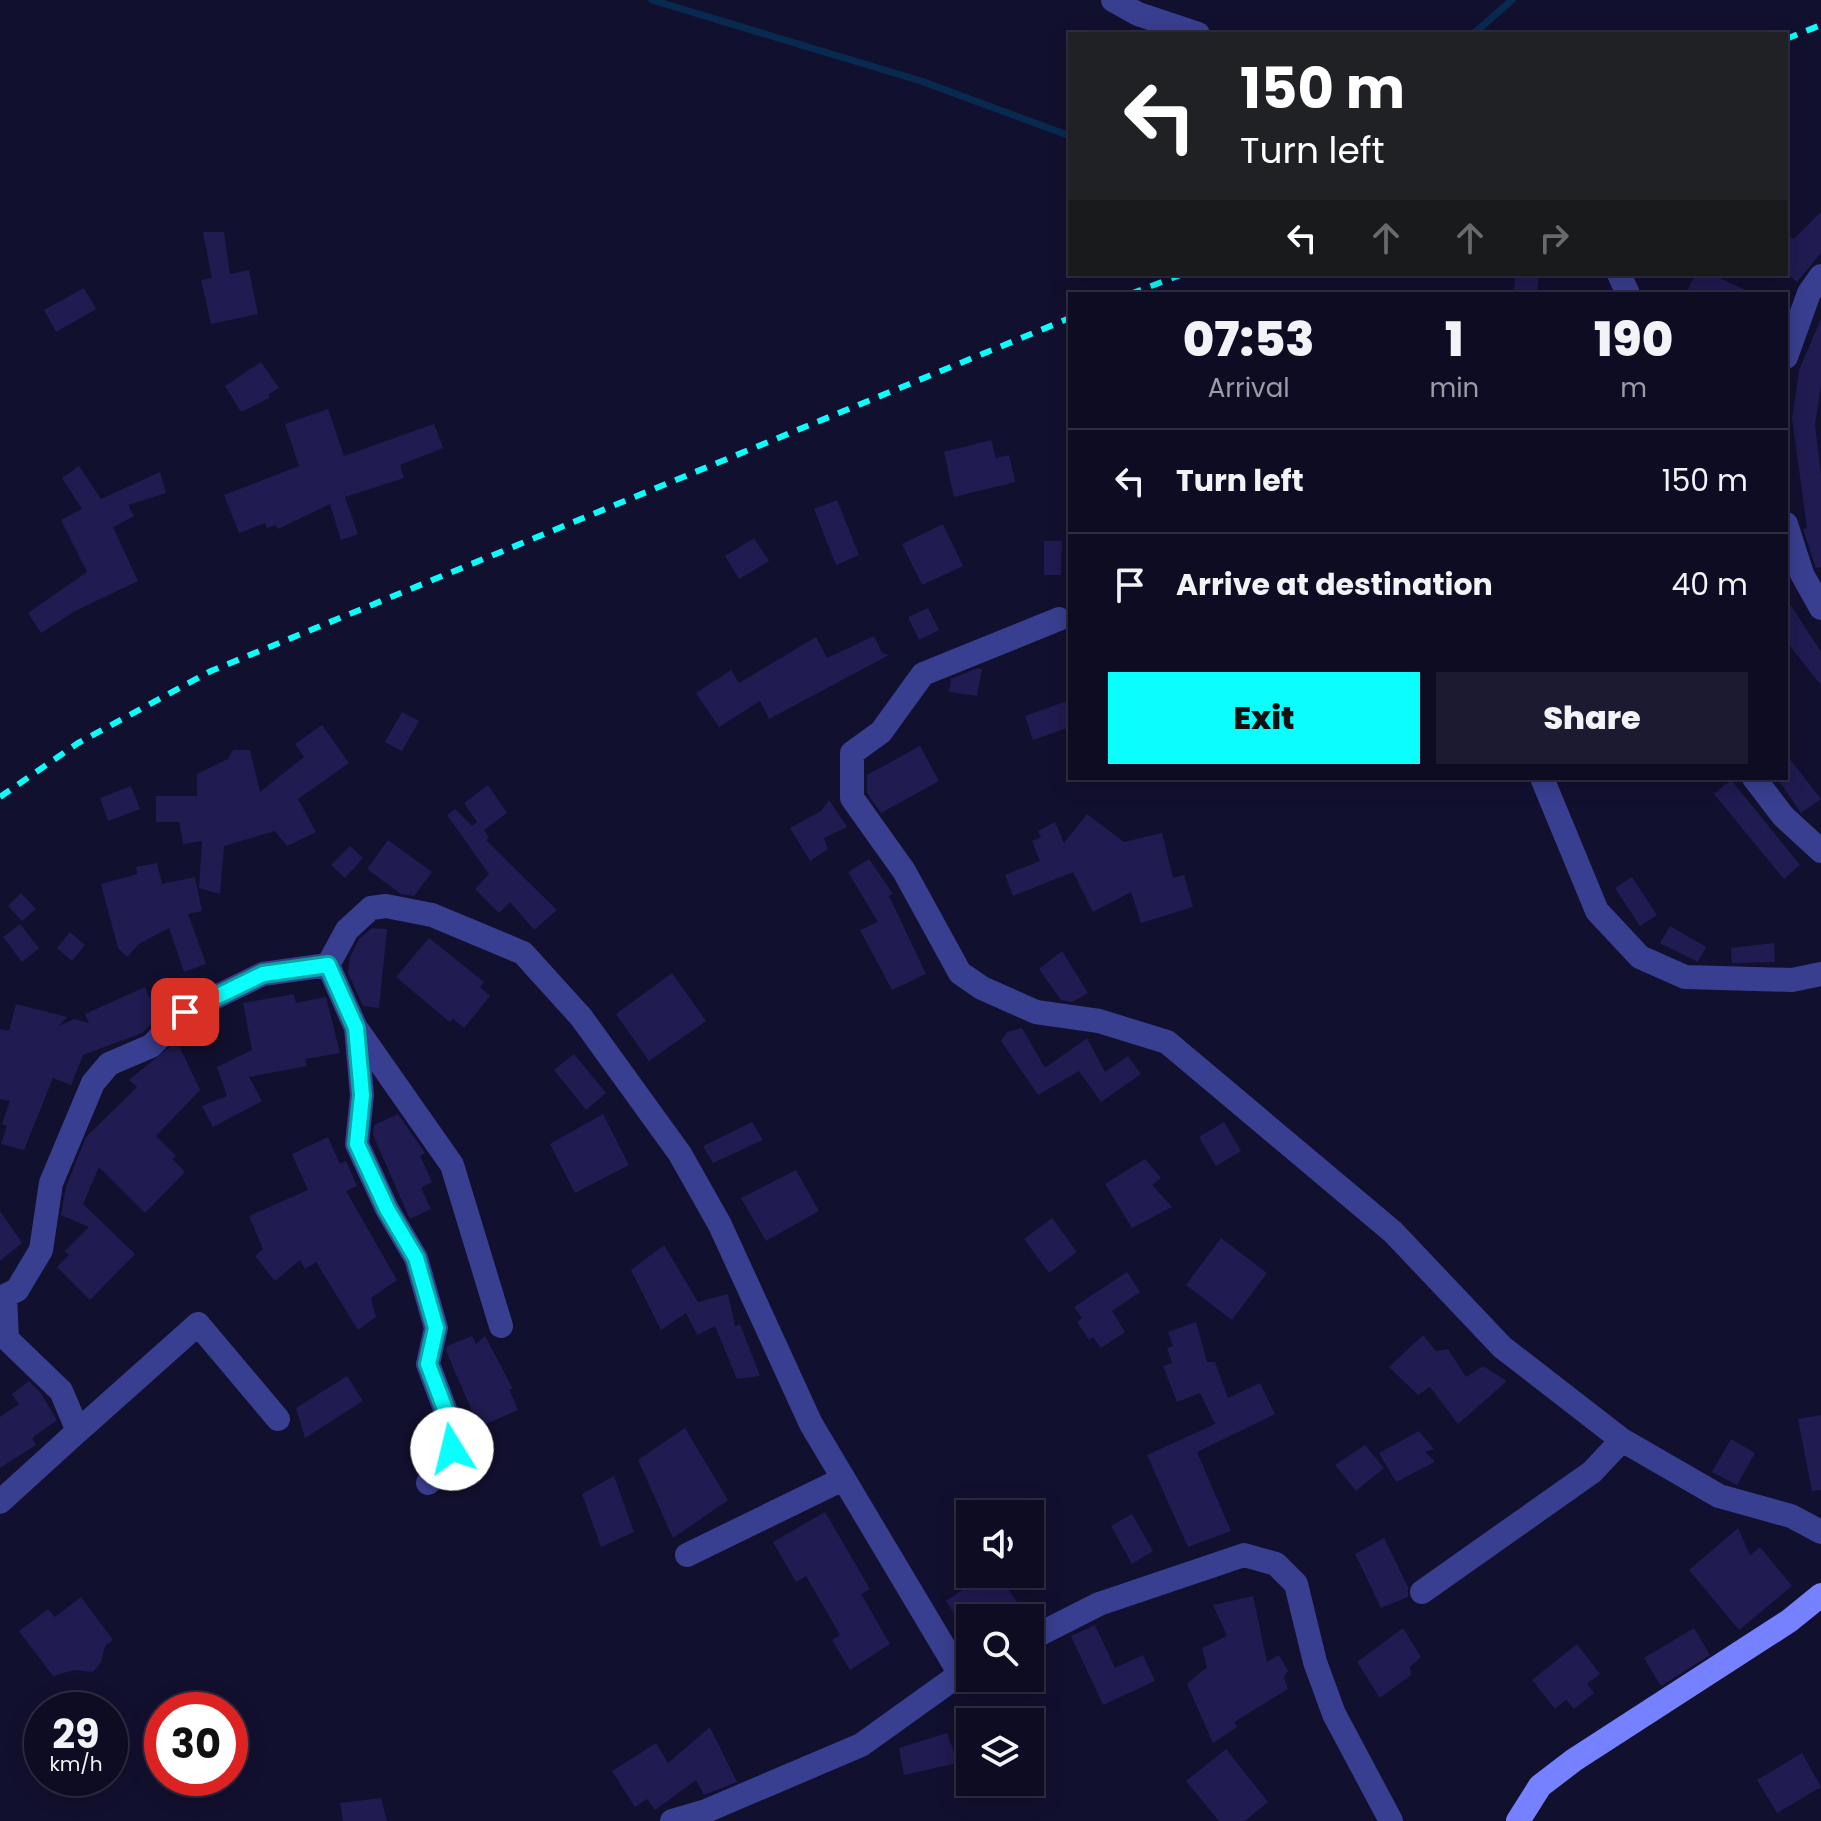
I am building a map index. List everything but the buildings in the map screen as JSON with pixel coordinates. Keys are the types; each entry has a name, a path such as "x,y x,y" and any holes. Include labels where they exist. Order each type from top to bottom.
{"street":[{"path":"1113,0 1138,14 1192,32"},
{"path":"1788,351 1809,293 1821,276"},
{"path":"1788,530 1802,574 1821,608"},
{"path":"1059,619 923,674 881,732 852,753 852,798 904,871 960,973 982,988 1036,1012 1099,1021 1167,1042 1393,1232 1502,1347 1622,1440 1719,1496 1791,1516 1821,1532"},
{"path":"1543,780 1597,911 1640,957 1685,977 1792,980 1821,974"},
{"path":"1756,780 1783,816 1821,851"},
{"path":"328,965 347,930 371,908 386,906 432,915 523,953 581,1017 680,1154 720,1225 811,1424 956,1658"},
{"path":"328,965 356,1028 452,1165 501,1326"},
{"path":"78,1431 61,1391 7,1339 5,1296 17,1290 41,1250 51,1183 93,1083 109,1064 151,1046 185,1012 263,974 328,965"},
{"path":"356,1028 362,1095 357,1144 387,1209 416,1258 436,1328 428,1364 454,1433 450,1465 428,1483"},
{"path":"0,1502 198,1324 278,1419"},
{"path":"1422,1592 1592,1472 1622,1440"},
{"path":"687,1555 843,1479"},
{"path":"1044,1632 1099,1604 1244,1555 1276,1564 1296,1584 1315,1662 1334,1714 1391,1821"},
{"path":"1518,1821 1540,1786 1574,1760 1789,1621 1821,1595"},
{"path":"672,1821 706,1811 861,1745 956,1678"}],"waterway":[{"path":"652,0 921,81 1068,135"},
{"path":"1475,32 1512,0"}],"railway":[{"path":"1788,38 1821,25"},
{"path":"1135,292 1178,276"},
{"path":"0,797 78,743 211,671 1068,319"}],"route":[{"path":"185,1012 263,974 328,965 344,1009 356,1028 362,1095 357,1144 387,1209 416,1258 436,1328 428,1364 454,1433 452,1449"}]}
